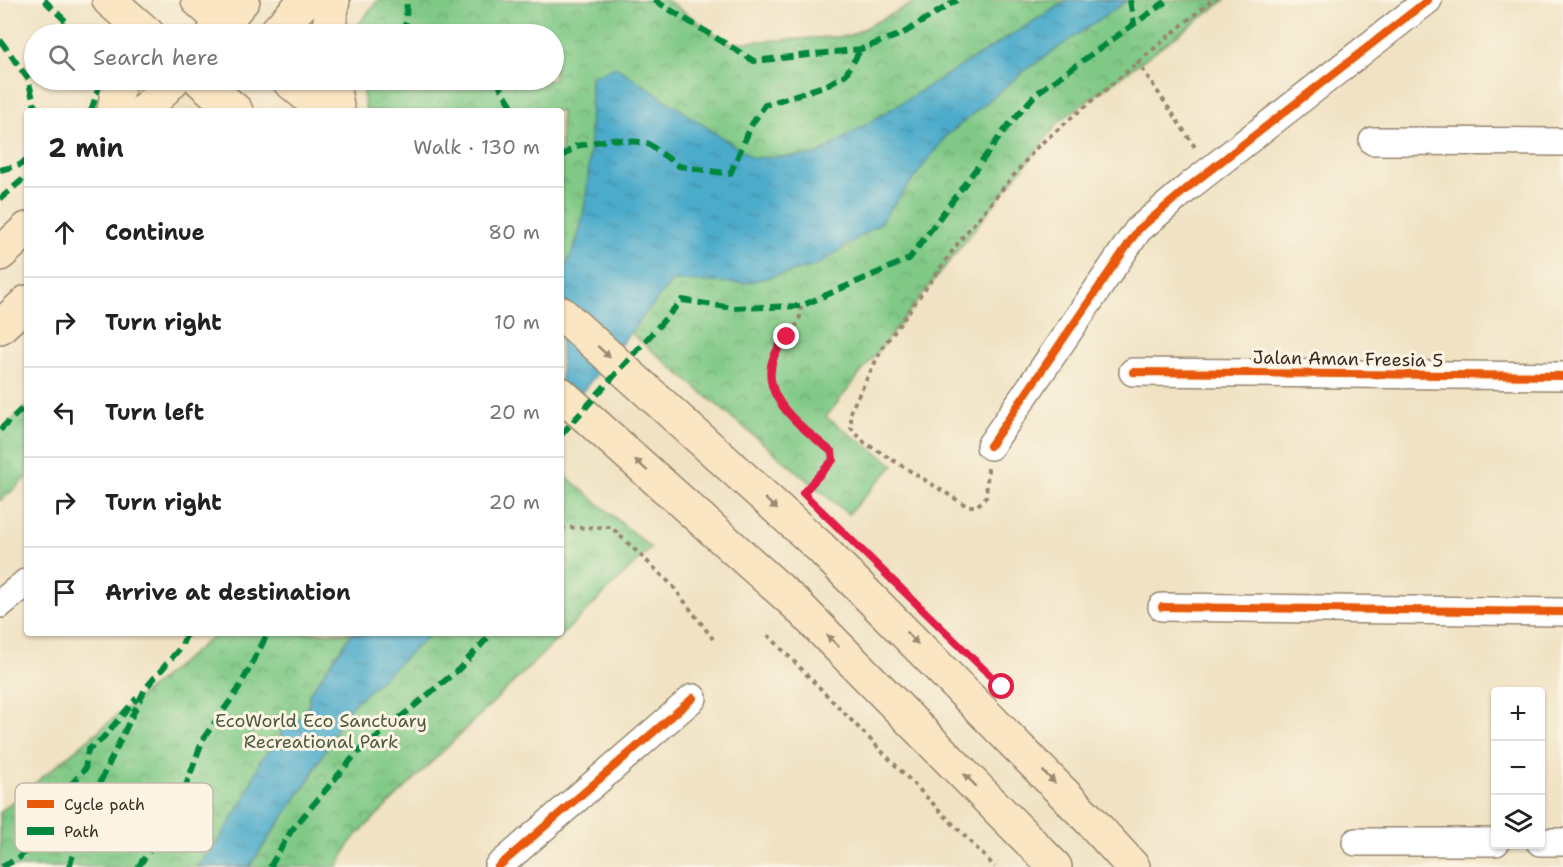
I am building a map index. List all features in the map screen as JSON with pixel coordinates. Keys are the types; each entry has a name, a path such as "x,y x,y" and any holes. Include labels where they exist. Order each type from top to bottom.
{"main road":[{"path":"100,0 109,24"},
{"path":"109,0 137,24"},
{"path":"198,0 229,23"},
{"path":"283,24 306,0"},
{"path":"329,24 333,0"},
{"path":"114,108 117,90"},
{"path":"147,108 164,90"},
{"path":"300,90 321,108"},
{"path":"334,90 337,108"},
{"path":"0,254 24,232"},
{"path":"0,327 24,305"},
{"path":"564,316 820,547 878,603 1133,867"},
{"path":"564,397 797,605 1055,867"}],"street":[{"path":"990,446 1138,231 1210,170 1428,0"},
{"path":"1373,141 1563,142"},
{"name":"Jalan Aman Freesia 5","path":"1133,372 1563,376"},
{"path":"0,604 24,584"},
{"path":"1162,607 1563,612"},
{"path":"498,867 693,698"},
{"path":"1356,842 1491,842"},
{"path":"1545,842 1563,842"}],"path":[{"path":"990,446 986,497 976,506 967,506 865,443 851,428 851,410 883,347 961,238 1038,146 1212,0"},
{"path":"1137,62 1210,170"},
{"path":"801,306 801,318 796,328 777,348 770,381 782,408 832,452 833,460 803,493 811,500"},
{"path":"564,528 611,527 672,585 713,639"},
{"path":"768,635 995,867"}],"green space":[{"path":"378,0 667,0 728,43 849,36 919,0 1225,0 1059,122 826,417 894,465 848,514 564,277 564,108 366,108 363,90 564,90 564,24 359,24"},
{"path":"24,410 24,481 0,501 0,430"},
{"name":"EcoWorld Eco Sanctuary Recreational Park","path":"564,475 651,548 564,633"},
{"name":"EcoWorld Eco Sanctuary Recreational Park","path":"213,636 561,636 352,840 337,867 0,867 0,812 15,800 15,852 213,852 213,783 35,783"}],"water":[{"path":"1068,0 1128,0 1027,69 946,136 879,224 816,266 745,283 672,281 564,414 564,267 572,253 585,206 590,151 591,77 616,67 753,158 817,155"},
{"path":"350,636 429,636 345,712 310,778 249,867 196,867 210,852 213,852 213,848 244,800 260,761 281,737 281,724 302,718 309,705 309,694"}],"marked path":[{"path":"44,0 69,24"},
{"path":"406,24 407,0"},
{"path":"654,0 754,61 861,49 902,34 957,0"},
{"path":"1130,0 1134,24"},
{"path":"564,432 682,300 733,308 801,306 909,259 1007,127 1037,93 1168,0"},
{"path":"0,40 24,73"},
{"path":"564,155 576,146 612,139 647,143 679,166 730,174 752,124 765,105 827,85 846,74 861,49"},
{"path":"31,90 35,108"},
{"path":"92,108 98,90"},
{"path":"502,90 513,108"},
{"path":"0,170 20,165 24,162"},
{"path":"0,199 24,179"},
{"path":"0,430 24,407"},
{"path":"100,783 145,689 181,647 186,636"},
{"path":"187,783 203,739 238,690 266,636"},
{"path":"270,867 291,831 356,754 459,669 489,636"},
{"path":"72,783 85,769 88,750 101,740 137,698"},
{"path":"2,867 20,857 24,852"},
{"path":"69,867 74,852"},
{"path":"138,867 149,852"}],"cycle path":[{"path":"990,446 1138,230 1191,185 1428,0"},
{"path":"1133,372 1563,376"},
{"path":"1162,607 1563,612"},
{"path":"498,867 693,698"}],"route":[{"path":"787,337 777,348 770,381 774,394 782,408 832,452 833,460 803,493 841,526 1002,687"}]}
